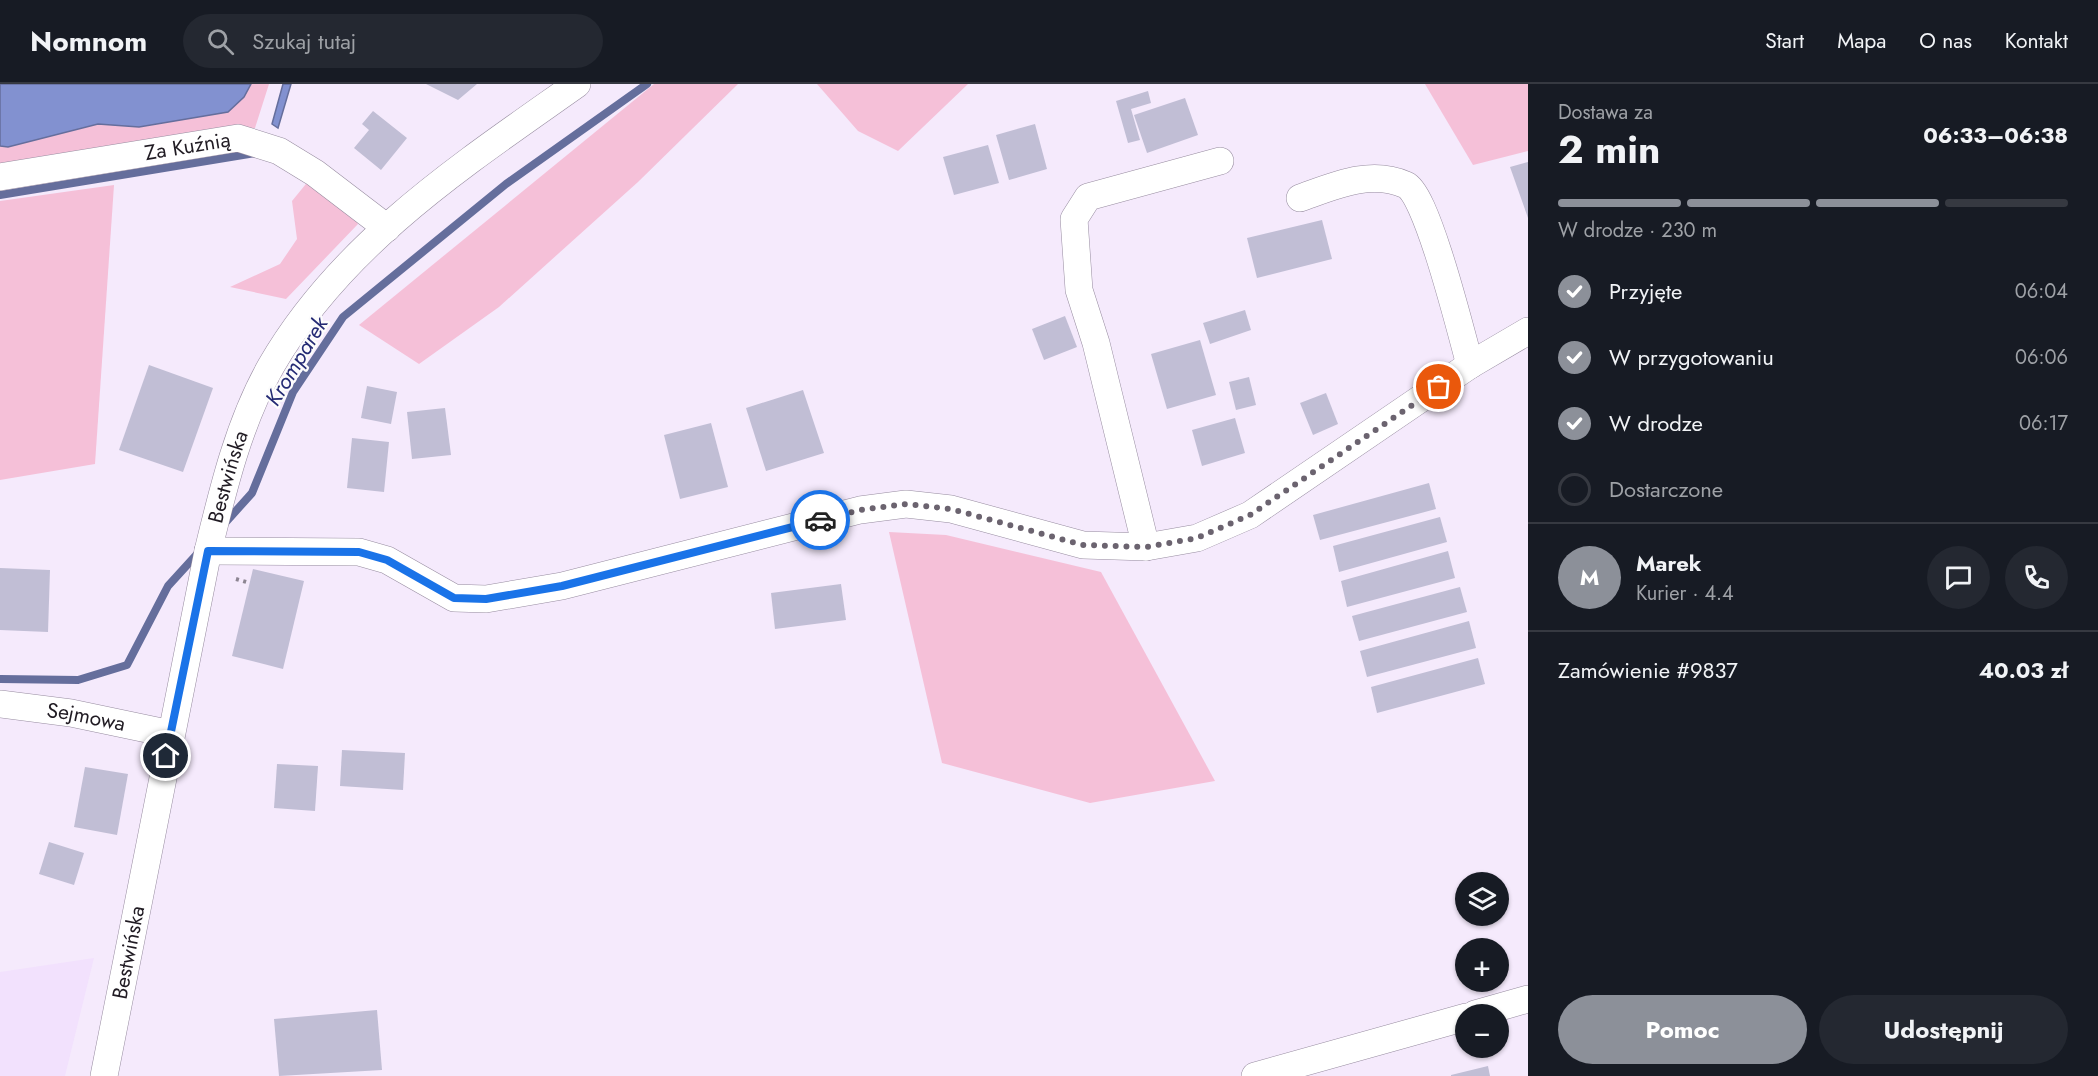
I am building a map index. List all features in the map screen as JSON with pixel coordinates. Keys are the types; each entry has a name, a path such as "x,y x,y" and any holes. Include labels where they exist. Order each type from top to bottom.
{"street":[{"name":"Bestwińska","path":"104,1076 171,734 221,495 241,435 270,368 321,296 387,228 447,176 577,84"},
{"name":"Za Kuźnią","path":"0,177 238,138 279,151 315,173 387,228"},
{"path":"1146,547 1096,343 1079,290 1074,219 1088,196 1220,161"},
{"path":"1300,198 1356,179 1388,178 1409,186 1425,210 1470,365"},
{"path":"208,551 359,552 387,560 454,598 486,599 562,586 860,510 906,504 951,509 1083,545 1146,547 1197,538 1250,515 1470,365 1528,331"},
{"name":"Sejmowa","path":"0,704 70,713 171,734"},
{"path":"1509,1004 1528,999"},
{"path":"1255,1076 1455,1020"}],"shaded area":[{"path":"251,84 269,84 255,128 220,131 0,165 0,146 8,147 98,124 139,127 244,97"},
{"path":"654,84 738,84 638,182 499,307 419,364 359,325"},
{"path":"817,84 968,84 898,151 858,131"},
{"path":"1425,84 1528,84 1528,151 1473,165"},
{"path":"310,179 350,211 358,224 286,299 230,287 280,264 297,239 292,201"},
{"path":"114,185 95,464 0,480 0,201"},
{"path":"889,532 946,535 1101,572 1215,781 1090,803 942,763"},
{"path":"94,958 65,1076 0,1076 0,972"}],"water":[{"path":"0,84 251,84 244,97 228,112 139,127 98,124 8,147 0,146"},
{"path":"283,84 291,84 278,128 272,124"}],"building":[{"path":"426,84 477,84 458,100"},
{"path":"1148,91 1151,103 1131,109 1140,140 1128,143 1116,101"},
{"path":"1185,98 1198,135 1147,153 1134,115"},
{"path":"373,111 407,138 381,170 354,148 369,130 362,124"},
{"path":"1035,124 1047,169 1009,180 996,135"},
{"path":"988,145 999,183 954,195 943,157"},
{"path":"1528,162 1528,218 1510,167"},
{"path":"1322,220 1332,259 1257,278 1247,238"},
{"path":"1245,310 1251,330 1210,344 1203,323"},
{"path":"1065,316 1077,347 1044,360 1032,329"},
{"path":"1200,340 1216,395 1167,409 1151,354"},
{"path":"149,365 213,388 183,472 119,450"},
{"path":"1249,377 1256,405 1236,410 1229,382"},
{"path":"367,386 397,392 391,424 361,418"},
{"path":"803,390 824,453 766,471 746,408"},
{"path":"1326,393 1338,424 1313,435 1300,403"},
{"path":"445,408 451,455 412,459 407,412"},
{"path":"1235,418 1245,453 1202,466 1192,430"},
{"path":"711,423 728,487 680,499 664,435"},
{"path":"352,438 389,442 384,492 347,488"},
{"path":"1429,483 1436,509 1320,540 1313,515"},
{"path":"1440,517 1447,542 1339,572 1333,546"},
{"path":"1448,551 1455,578 1347,607 1341,581"},
{"path":"0,568 50,570 48,632 0,630"},
{"path":"253,569 304,581 283,669 232,656"},
{"path":"841,584 846,620 775,629 771,593"},
{"path":"1460,587 1467,612 1359,641 1352,616"},
{"path":"1469,621 1476,648 1367,677 1360,651"},
{"path":"1478,658 1485,684 1377,713 1371,687"},
{"path":"342,750 405,753 403,790 340,786"},
{"path":"277,764 318,766 315,811 274,808"},
{"path":"85,767 128,774 117,835 74,827"},
{"path":"49,842 84,853 74,885 39,874"},
{"path":"377,1010 382,1070 279,1076 274,1019"},
{"path":"1488,1066 1490,1076 1451,1076 1451,1075"}],"waterway":[{"name":"Kromparek","path":"225,523 252,493 293,392 343,317 506,184 647,84"},
{"path":"0,195 255,153"},
{"name":"Kromparek","path":"0,679 78,680 127,665 168,586 199,552"}],"way so far":[{"path":"820,520 860,510 906,504 951,509 1083,545 1146,547 1197,538 1250,515 1439,387"}],"route":[{"path":"166,756 208,551 261,553 337,550 359,552 387,560 454,598 486,599 562,586 820,520"}]}
